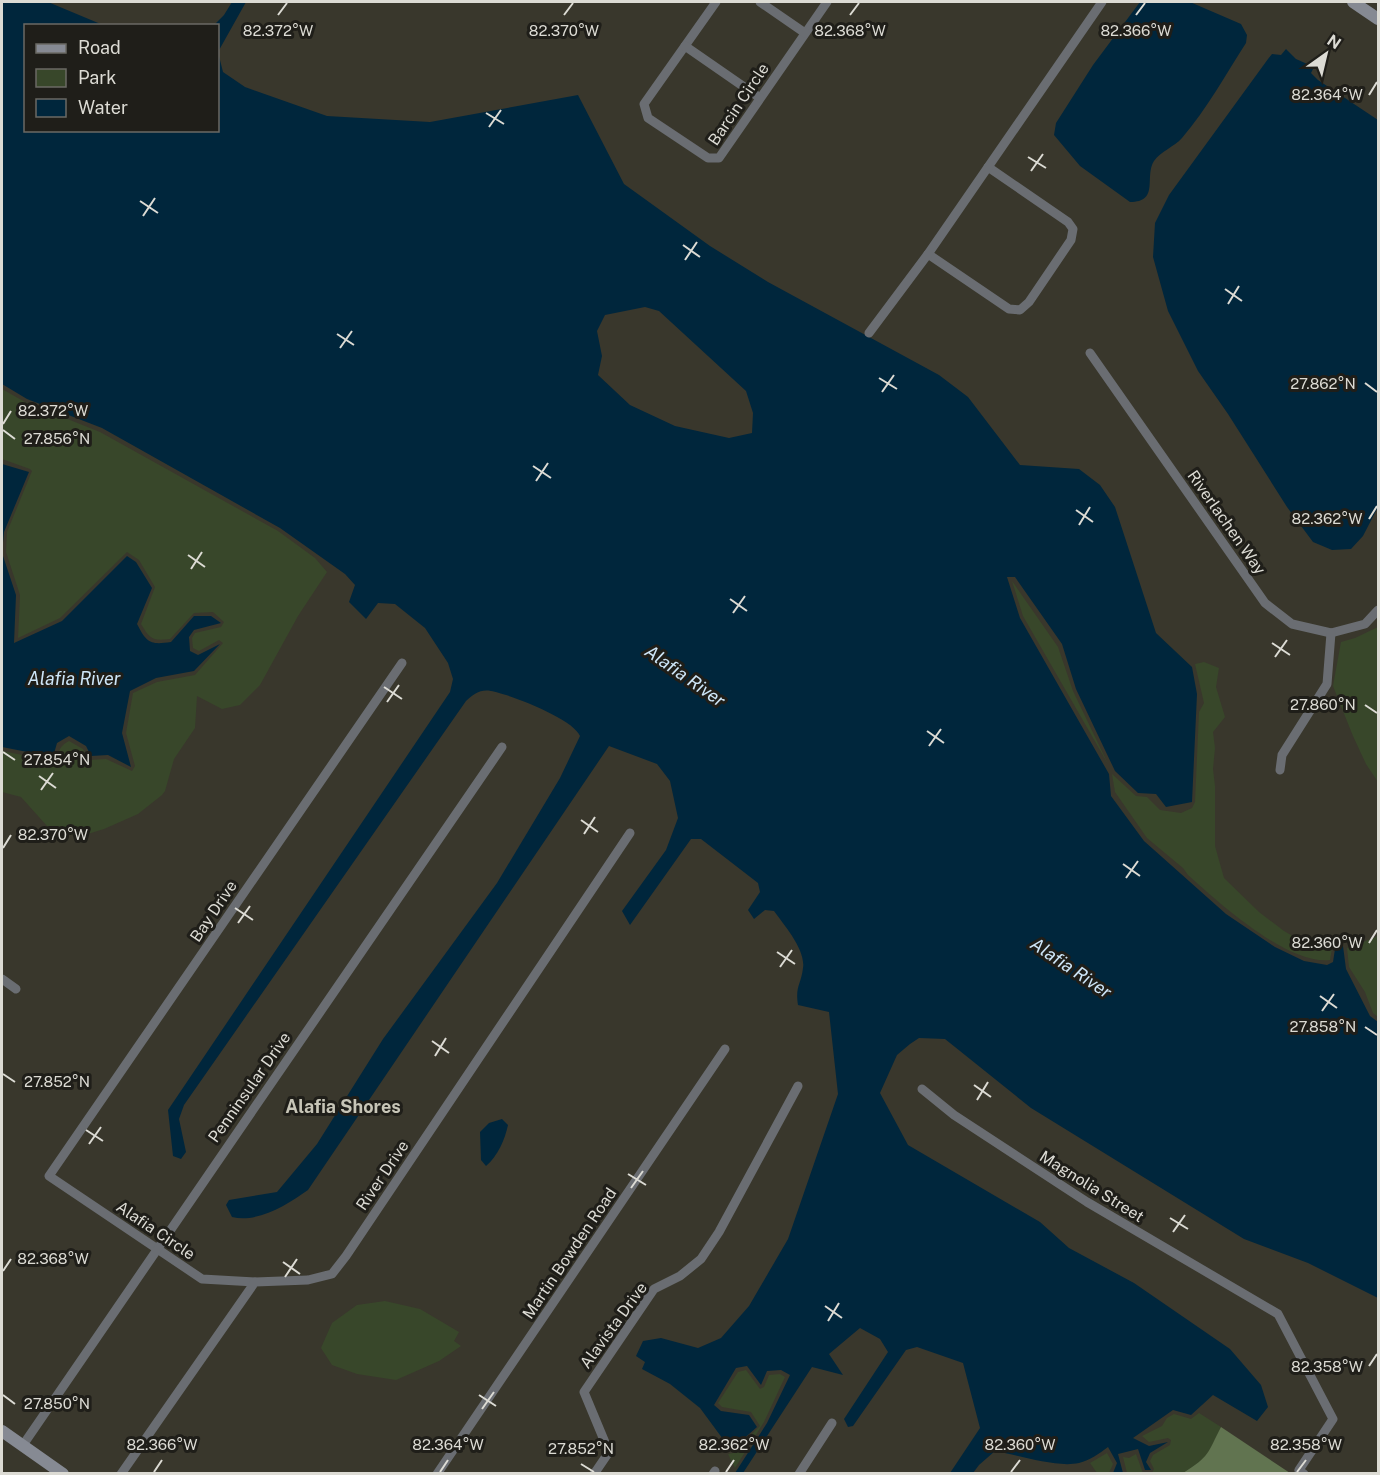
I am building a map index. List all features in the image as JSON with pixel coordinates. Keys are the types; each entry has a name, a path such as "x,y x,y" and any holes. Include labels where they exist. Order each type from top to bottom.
{"main road":[{"path":"1353,2 1378,19"},
{"path":"2,1431 63,1473"}],"street":[{"name":"Barcin Circle","path":"716,2 644,104 648,118 708,158 719,158 827,2"},
{"path":"760,2 805,33"},
{"path":"869,333 928,254 1102,2"},
{"path":"686,46 760,98"},
{"path":"928,254 1009,309 1020,310 1029,303 1071,240 1073,229 1068,222 988,167"},
{"name":"Riverlachen Way","path":"1090,353 1265,603 1292,624 1330,633 1365,624 1378,609"},
{"path":"1280,770 1282,754 1327,684 1330,633"},
{"name":"Bay Drive","path":"49,1176 402,663"},
{"name":"Penninsular Drive","path":"23,1445 502,747"},
{"name":"River Drive","path":"255,1282 308,1280 332,1274 630,833"},
{"path":"2,979 16,988"},
{"name":"Martin Bowden Road","path":"437,1473 725,1049"},
{"name":"Alavista Drive","path":"594,1473 609,1452 584,1392 654,1289 680,1276 701,1259 798,1086"},
{"name":"Magnolia Street","path":"922,1089 954,1114 1087,1202 1278,1314 1333,1419 1299,1470 1304,1473"},
{"name":"Alafia Circle","path":"49,1176 202,1279 255,1282"},
{"path":"121,1473 255,1282"},
{"path":"799,1473 832,1423"}],"green space":[{"path":"2,389 25,402 100,432 278,531 315,558 327,572 298,616 260,685 240,705 222,709 197,696 195,728 174,759 162,795 138,814 104,829 78,837 47,826 21,797 2,792 2,751 53,761 62,746 69,741 83,749 89,760 106,759 132,771 135,766 126,733 133,693 157,682 195,675 223,643 219,640 199,651 193,648 192,638 195,633 221,627 224,622 213,612 194,613 170,639 152,638 141,624 155,587 139,560 127,552 60,618 18,638 20,595 6,552 7,532 32,471 2,459"},
{"path":"1012,581 1058,647 1073,691 1108,764 1023,616"},
{"path":"1378,627 1378,782 1366,764 1333,686 1341,642"},
{"path":"1204,662 1219,668 1216,687 1225,717 1213,732 1215,846 1224,878 1259,912 1284,931 1310,946 1332,948 1330,960 1313,959 1294,953 1254,930 1147,838 1115,792 1112,774 1136,796 1147,797 1160,810 1181,813 1192,808 1195,802 1199,712 1204,703 1195,664"},
{"path":"1378,934 1378,1017 1373,1013 1365,992 1349,967 1347,948 1376,937"},
{"path":"385,1301 420,1309 459,1332 454,1341 461,1346 439,1361 396,1380 357,1374 332,1365 321,1348 332,1323 357,1305"},
{"path":"746,1370 760,1389 764,1387 769,1375 780,1374 785,1377 764,1422 735,1468 728,1454 733,1453 760,1426 751,1412 722,1407 718,1403 738,1372"},
{"path":"1199,1413 1221,1427 1202,1461 1190,1471 1182,1473 1152,1473 1154,1469 1150,1461 1153,1455 1170,1445 1171,1440 1168,1438 1149,1442 1142,1436 1162,1426 1167,1418 1174,1414 1191,1419"},
{"path":"1221,1427 1290,1473 1183,1473 1207,1454"},
{"path":"1107,1453 1113,1464 1109,1473 1097,1473 1090,1463"},
{"path":"1136,1454 1143,1473 1127,1473 1123,1457 1129,1458"}],"water":[{"name":"Alafia River","path":"2,2 48,2 101,24 24,24 24,132 219,132 219,56 223,72 245,87 327,116 430,122 578,95 624,184 710,246 768,282 939,375 968,397 1020,465 1079,469 1100,485 1115,507 1156,633 1192,667 1197,694 1192,802 1166,807 1156,794 1138,793 1115,771 1076,689 1062,644 1015,577 1007,577 1020,618 1109,774 1111,796 1144,841 1226,914 1275,947 1304,961 1327,965 1333,962 1335,949 1343,946 1346,969 1370,1016 1378,1022 1378,1298 1308,1263 1244,1239 1031,1108 945,1039 919,1038 897,1055 880,1093 908,1145 1040,1222 1069,1248 1134,1283 1230,1349 1261,1385 1268,1407 1257,1421 1213,1395 1191,1415 1173,1410 1133,1438 1149,1446 1168,1442 1150,1453 1146,1462 1151,1470 1145,1470 1138,1449 1118,1454 1123,1473 1113,1473 1117,1463 1108,1447 1087,1460 1070,1464 1059,1464 995,1451 973,1473 950,1473 980,1428 963,1363 917,1347 906,1350 853,1426 848,1427 844,1419 888,1352 880,1339 860,1328 829,1354 843,1375 812,1367 743,1473 735,1473 767,1423 790,1375 781,1370 767,1371 761,1385 747,1366 736,1368 714,1405 721,1411 749,1415 757,1427 731,1450 700,1408 670,1384 642,1369 645,1362 636,1356 643,1341 661,1338 698,1348 721,1338 749,1306 788,1239 838,1094 829,1012 798,1005 797,994 803,961 798,946 774,911 765,910 754,919 748,910 760,892 758,883 701,839 691,839 630,925 622,911 666,850 678,818 670,781 657,764 609,746 308,1190 282,1207 262,1215 232,1217 226,1205 229,1200 277,1192 317,1144 383,1039 497,883 560,778 580,736 575,729 554,715 500,693 480,691 466,701 184,1105 179,1119 186,1152 181,1159 173,1156 168,1110 450,692 453,679 448,663 425,628 395,604 378,603 366,619 349,602 355,585 345,574 280,528 102,428 27,399 2,384","holes":["645,307 659,311 746,391 753,413 752,433 729,438 675,426 630,405 598,375 602,356 597,331 605,315"]},
{"path":"232,2 246,2 219,50 219,24 215,24"},
{"path":"1140,2 1190,2 1241,24 1247,35 1246,43 1200,115 1182,138 1154,161 1151,167 1150,187 1145,198 1130,202 1080,166 1054,135 1056,123 1093,65"},
{"path":"1286,49 1296,59 1314,67 1311,73 1318,80 1378,120 1378,507 1363,536 1351,549 1332,550 1313,542 1287,507 1198,371 1168,311 1153,257 1155,223 1169,195 1272,54 1281,55"},
{"path":"2,464 29,472 4,532 2,553"},
{"name":"Alafia River","path":"2,553 16,595 14,643 62,621 127,556 136,562 152,588 137,624 147,639 154,643 171,642 194,616 211,616 221,623 194,630 189,637 190,651 198,655 220,644 194,671 156,678 130,691 122,733 131,767 108,755 91,756 86,746 69,736 57,743 53,757 2,747"},
{"path":"502,1119 508,1125 505,1136 497,1152 486,1166 481,1160 480,1132 489,1123"}],"district":[{"name":"Alafia Shores","path":"343,1107"}]}
